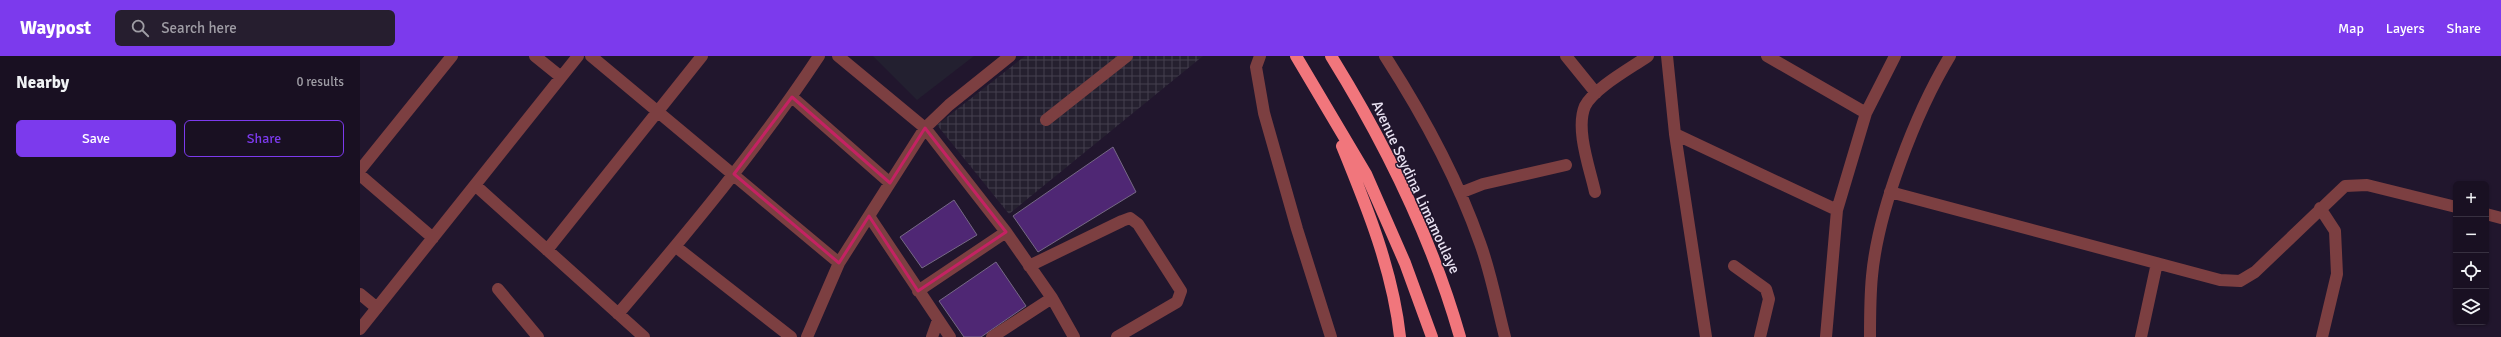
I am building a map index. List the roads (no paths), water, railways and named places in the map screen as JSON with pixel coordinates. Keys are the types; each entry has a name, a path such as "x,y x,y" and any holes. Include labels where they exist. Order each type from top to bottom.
{"highway":[{"path":"1296,56 1366,174 1405,263 1432,337"},
{"name":"Avenue Seydina Limamoulaye","path":"1331,56 1374,131 1447,291 1460,337"},
{"path":"1326,106 1370,214 1393,295 1400,337"},
{"path":"1447,291 1466,337"}],"street":[{"path":"360,170 452,56"},
{"path":"535,56 561,77"},
{"path":"360,329 578,56"},
{"path":"591,56 734,174 839,264"},
{"path":"547,250 702,56"},
{"path":"618,314 676,247 734,174 792,97 819,56"},
{"path":"838,56 925,128 1006,232 1052,298 1074,337"},
{"path":"807,337 839,264 925,128 949,105 1010,56"},
{"path":"1046,120 1126,56"},
{"path":"1260,56 1256,67 1264,113 1294,222 1331,337"},
{"path":"1385,56 1417,105 1460,193 1480,244 1505,337"},
{"path":"1566,56 1596,93"},
{"path":"1596,192 1584,144 1583,120 1585,106 1596,93 1648,56"},
{"path":"1667,56 1675,134 1706,337"},
{"path":"1767,56 1866,113"},
{"path":"1826,337 1837,210 1866,113 1895,56"},
{"path":"1870,337 1872,275 1890,192 1936,79 1950,56"},
{"path":"792,97 890,183"},
{"path":"1675,134 1837,210"},
{"path":"1460,193 1483,184 1566,165"},
{"path":"360,175 433,238"},
{"path":"1890,192 2220,280 2240,281 2255,272 2320,208 2345,186 2367,185 2453,206"},
{"path":"474,186 644,337"},
{"path":"2320,208 2335,231 2337,274 2322,337"},
{"path":"2489,215 2501,218"},
{"path":"869,216 950,337"},
{"path":"1029,266 1122,221 1130,218 1138,224 1180,291 1180,297 1177,302 1117,337"},
{"path":"918,290 1006,232"},
{"path":"676,247 791,337"},
{"path":"2141,337 2157,263"},
{"path":"1734,266 1766,289 1769,299 1760,337"},
{"path":"498,289 538,337"},
{"path":"360,294 377,308"},
{"path":"992,337 1052,298"},
{"path":"932,337 938,320"}]}
